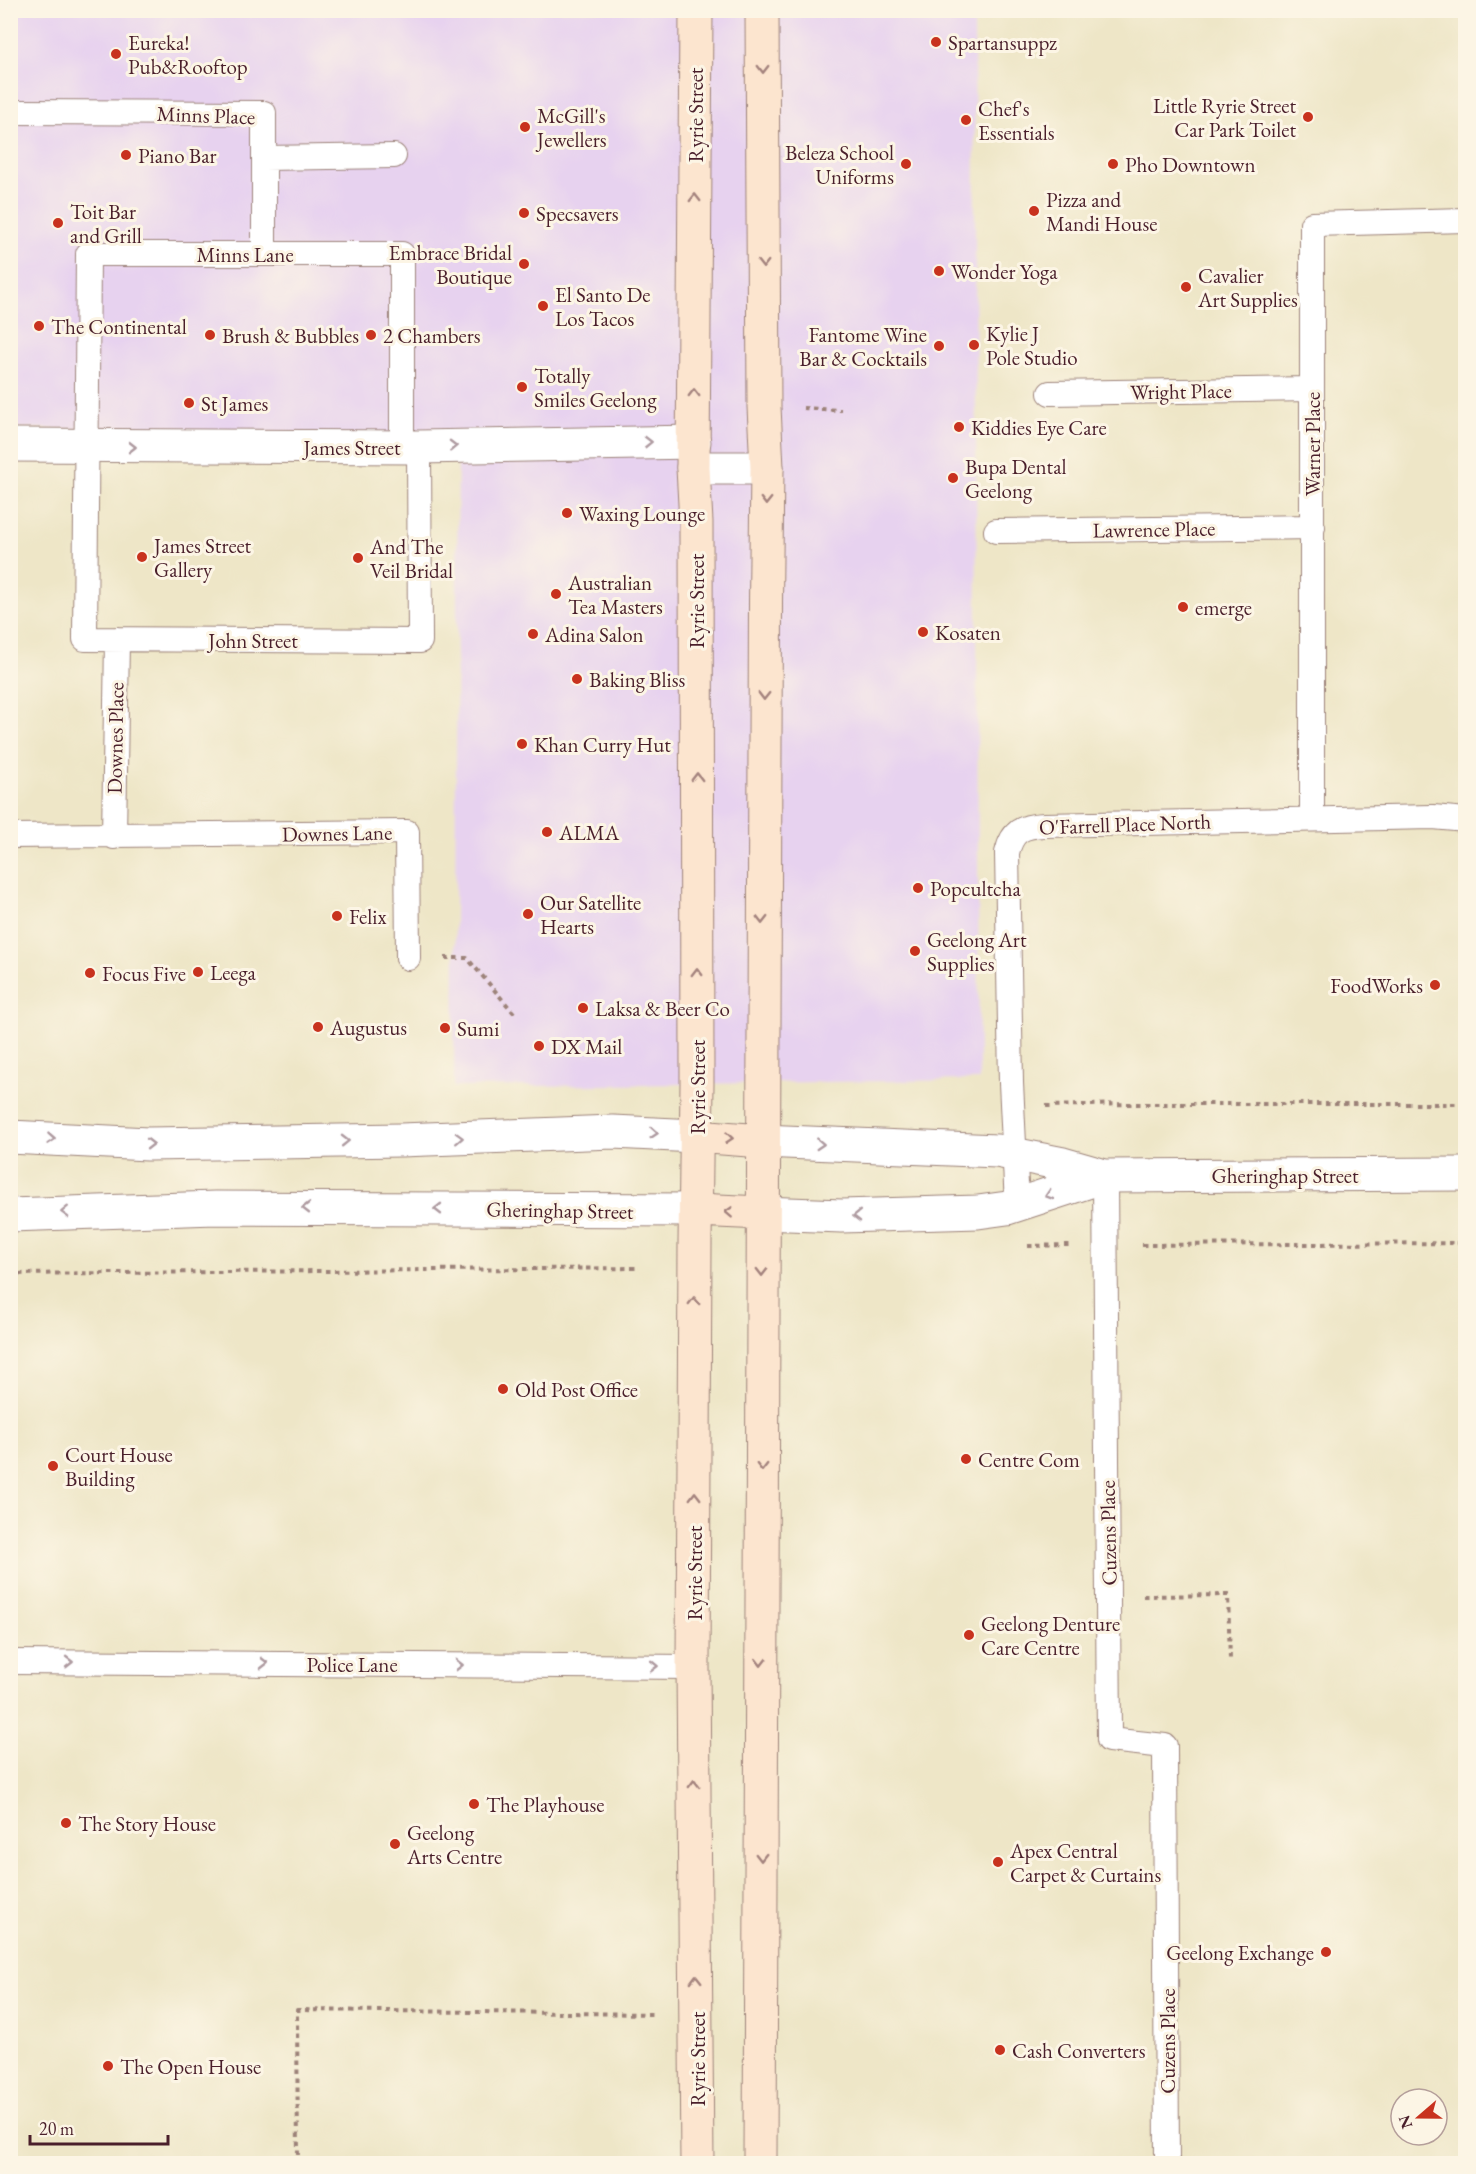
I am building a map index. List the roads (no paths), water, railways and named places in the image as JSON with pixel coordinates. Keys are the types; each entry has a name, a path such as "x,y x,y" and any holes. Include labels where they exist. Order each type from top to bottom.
{"main road":[{"name":"Ryrie Street","path":"696,10 694,455 696,522 696,1210 693,1667 697,2163"},
{"path":"760,2163 762,861 767,468 764,407 762,10"},
{"name":"Gheringhap Street","path":"696,1136 762,1141"},
{"name":"Gheringhap Street","path":"696,1210 762,1213"}],"street":[{"name":"James Street","path":"10,445 410,447 694,455 767,468"},
{"name":"Gheringhap Street","path":"10,1137 148,1144 401,1140 613,1132 696,1136"},
{"name":"Gheringhap Street","path":"762,1141 974,1150 1014,1154 1105,1176 1466,1174"},
{"name":"Gheringhap Street","path":"762,1213 821,1216 956,1214 995,1210 1105,1176"},
{"name":"Gheringhap Street","path":"10,1215 215,1208 696,1210"}],"lane":[{"name":"Minns Place","path":"10,112 264,113 264,254"},
{"path":"264,158 394,156"},
{"name":"Warner Place","path":"1312,819 1312,224 1466,220"},
{"name":"Minns Lane","path":"87,447 88,254 402,254 410,447"},
{"name":"Wright Place","path":"1050,393 1312,389"},
{"name":"John Street","path":"87,447 85,639 420,640 410,447"},
{"name":"Lawrence Place","path":"996,531 1312,527"},
{"name":"Downes Place","path":"114,837 117,639"},
{"name":"O'Farrell Place North","path":"1017,1205 1007,853 1010,841 1015,834 1022,829 1036,825 1432,817 1466,820"},
{"name":"Downes Lane","path":"10,836 114,837 407,832 408,958"},
{"name":"Cuzens Place","path":"1105,1176 1109,1740 1165,1746 1167,2163"},
{"name":"Police Lane","path":"10,1662 693,1667"}],"place":[{"name":"Spartansuppz","path":"936,42"},
{"name":"Eureka! Pub&Rooftop","path":"116,54"},
{"name":"Little Ryrie Street Car Park Toilet","path":"1308,117"},
{"name":"Chef's Essentials","path":"966,120"},
{"name":"McGill's Jewellers","path":"525,127"},
{"name":"Piano Bar","path":"126,155"},
{"name":"Beleza School Uniforms","path":"906,164"},
{"name":"Pho Downtown","path":"1113,164"},
{"name":"Pizza and Mandi House","path":"1034,211"},
{"name":"Specsavers","path":"524,213"},
{"name":"Toit Bar and Grill","path":"58,223"},
{"name":"Embrace Bridal Boutique","path":"524,264"},
{"name":"Wonder Yoga","path":"939,271"},
{"name":"Cavalier Art Supplies","path":"1186,287"},
{"name":"El Santo De Los Tacos","path":"543,306"},
{"name":"The Continental","path":"39,326"},
{"name":"Brush & Bubbles","path":"210,335"},
{"name":"2 Chambers","path":"371,335"},
{"name":"Kylie J Pole Studio","path":"974,345"},
{"name":"Fantome Wine Bar & Cocktails","path":"939,346"},
{"name":"Totally Smiles Geelong","path":"522,387"},
{"name":"St James","path":"189,403"},
{"name":"Kiddies Eye Care","path":"959,427"},
{"name":"Bupa Dental Geelong","path":"953,478"},
{"name":"Waxing Lounge","path":"567,513"},
{"name":"James Street Gallery","path":"142,557"},
{"name":"And The Veil Bridal","path":"358,558"},
{"name":"Australian Tea Masters","path":"556,594"},
{"name":"emerge","path":"1183,607"},
{"name":"Kosaten","path":"923,632"},
{"name":"Adina Salon","path":"533,634"},
{"name":"Baking Bliss","path":"577,679"},
{"name":"Khan Curry Hut","path":"522,744"},
{"name":"ALMA","path":"547,832"},
{"name":"Popcultcha","path":"918,888"},
{"name":"Our Satellite Hearts","path":"528,914"},
{"name":"Felix","path":"337,916"},
{"name":"Geelong Art Supplies","path":"915,951"},
{"name":"Leega","path":"198,972"},
{"name":"Focus Five","path":"90,973"},
{"name":"FoodWorks","path":"1435,985"},
{"name":"Laksa & Beer Co","path":"583,1008"},
{"name":"Augustus","path":"318,1027"},
{"name":"Sumi","path":"445,1028"},
{"name":"DX Mail","path":"539,1046"},
{"name":"Old Post Office","path":"503,1389"},
{"name":"Centre Com","path":"966,1459"},
{"name":"Court House Building","path":"53,1466"},
{"name":"Geelong Denture Care Centre","path":"969,1635"},
{"name":"The Playhouse","path":"474,1804"},
{"name":"The Story House","path":"66,1823"},
{"name":"Geelong Arts Centre","path":"395,1844"},
{"name":"Apex Central Carpet & Curtains","path":"998,1862"},
{"name":"Geelong Exchange","path":"1326,1952"},
{"name":"Cash Converters","path":"1000,2050"},
{"name":"The Open House","path":"108,2066"}]}
